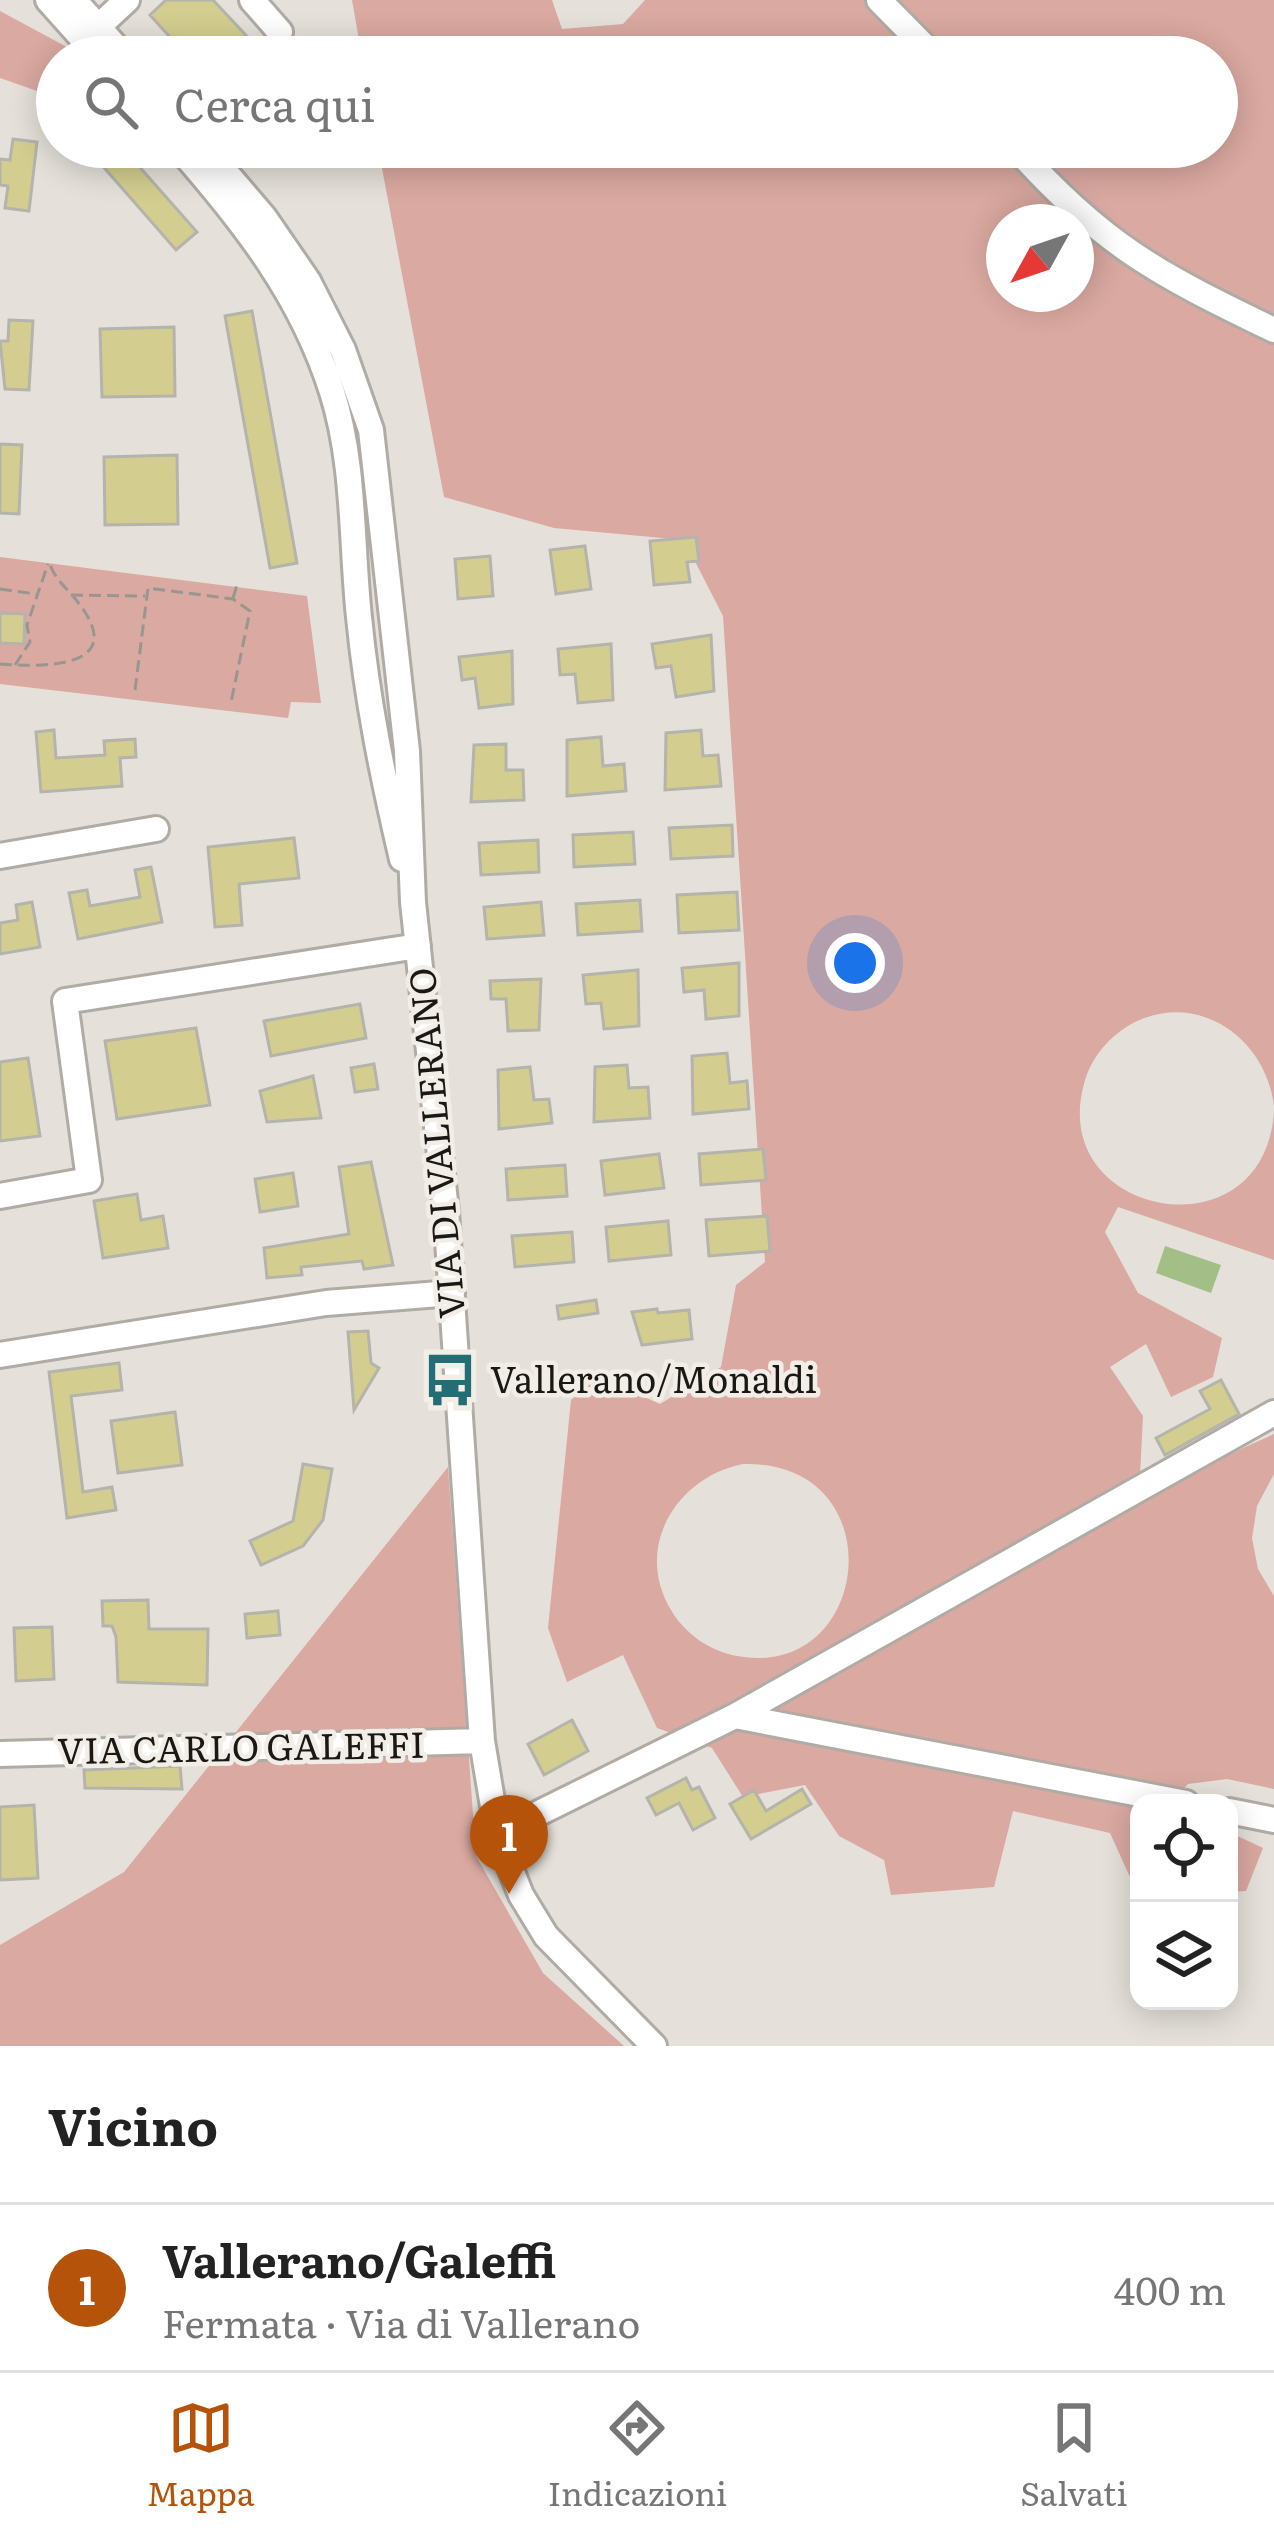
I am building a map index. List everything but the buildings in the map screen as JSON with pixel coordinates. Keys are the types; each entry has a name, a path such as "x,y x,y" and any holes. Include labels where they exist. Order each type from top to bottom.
{"street":[{"path":"48,0 80,36"},
{"path":"74,0 106,36"},
{"path":"98,27 127,0"},
{"path":"252,0 280,32"},
{"path":"879,0 914,36"},
{"name":"VIA DI VALLERANO","path":"195,168 274,267 301,315 332,390 345,451 377,753 413,902"},
{"name":"VIA DI VALLERANO","path":"222,168 308,280 350,365 369,421 407,751 413,902 452,1293 482,1742 498,1836 525,1904 565,1958 654,2046"},
{"path":"1036,168 1100,234 1133,258 1274,330"},
{"path":"0,856 156,829"},
{"path":"0,1196 89,1180 64,1000 418,946"},
{"path":"0,1355 326,1304 452,1293"},
{"path":"539,1813 735,1716 1274,1413"},
{"path":"735,1716 1139,1794"},
{"name":"VIA CARLO GALEFFI","path":"0,1754 482,1742"},
{"path":"1238,1813 1274,1820"}],"path":[{"path":"0,664 15,665 59,667 78,662 87,650 93,636 89,623 49,562 27,625 30,642 15,665"},
{"path":"233,599 237,585"},
{"path":"135,690 148,588 233,599 250,611 231,702"},
{"path":"0,590 38,594"},
{"path":"70,595 147,596"}],"shaded area":[{"path":"352,0 552,0 562,29 623,24 645,0 1274,0 1274,1106 1258,1060 1226,1027 1205,1017 1159,1014 1126,1027 1097,1056 1084,1084 1081,1130 1097,1166 1126,1190 1162,1203 1201,1203 1236,1188 1262,1157 1274,1110 1274,1260 1118,1207 1105,1232 1138,1293 1222,1338 1213,1377 1171,1397 1146,1344 1110,1367 1143,1416 1139,1495 1274,1434 1274,1474 1257,1506 1252,1538 1258,1569 1274,1596 1274,1789 1227,1779 1188,1784 1179,1794 1130,1794 1130,1877 1110,1833 1013,1811 994,1887 891,1895 884,1860 839,1836 805,1785 743,1797 712,1748 657,1728 623,1655 567,1682 548,1628 571,1400 599,1377 660,1404 721,1367 736,1285 765,1262 723,616 684,540 554,528 444,497 382,168 1238,168 1238,36 358,36","holes":["743,1464 792,1472 826,1496 844,1530 848,1568 839,1605 817,1636 783,1655 737,1656 708,1646 677,1619 660,1586 660,1540 668,1518 699,1483"]},
{"path":"0,11 46,36 36,36 36,91 0,78"},
{"path":"0,557 307,596 321,703 291,702 288,718 0,684"},
{"path":"1165,1246 1221,1265 1211,1293 1156,1273"},
{"path":"448,1467 476,1856 543,1973 624,2046 0,2046 0,1945 124,1872"},
{"path":"1238,1836 1263,1848 1246,1891 1238,1891"}],"place":[{"name":"Vallerano/Monaldi","path":"450,1380"},
{"name":"Vallerano/Galeffi","path":"509,1894"}]}
